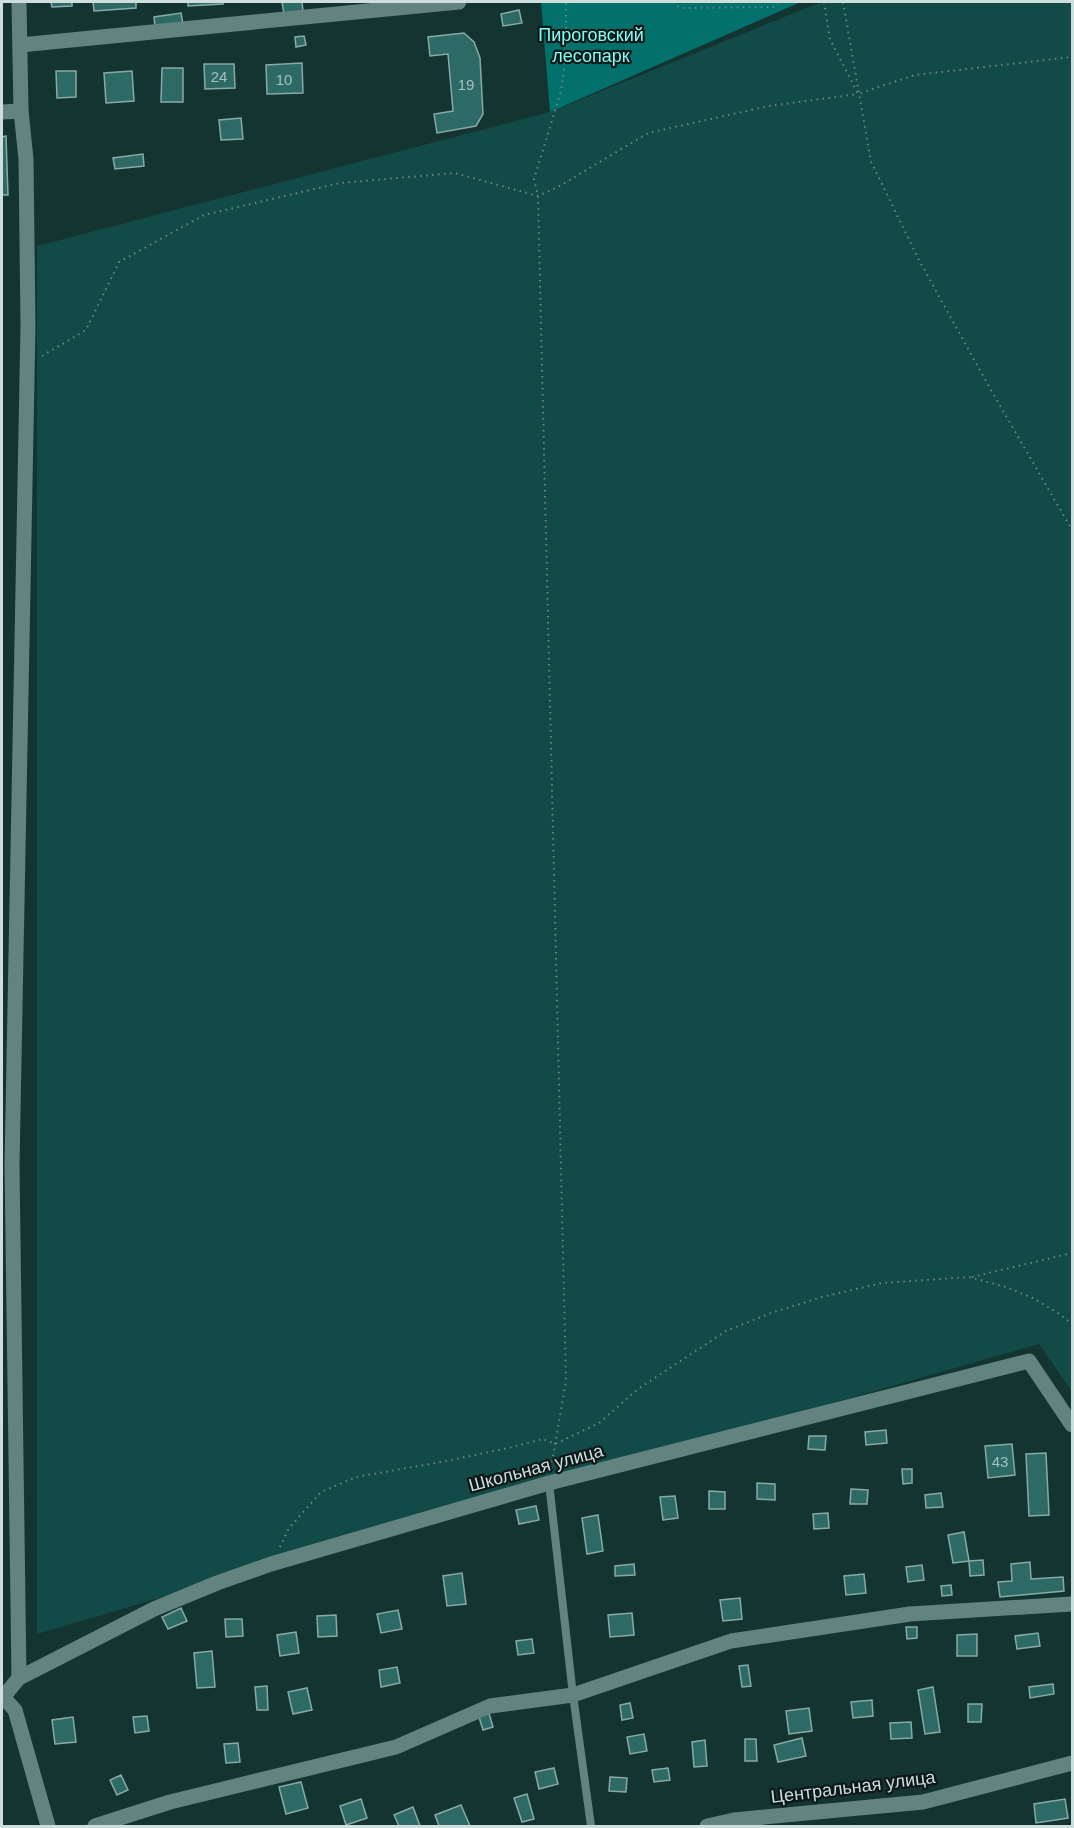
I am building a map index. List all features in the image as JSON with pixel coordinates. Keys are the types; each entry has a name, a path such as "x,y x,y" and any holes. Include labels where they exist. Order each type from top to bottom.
{"street":[{"path":"19,2 21,111 26,159 27,365 7,1165 19,1678"},
{"path":"20,45 459,2"},
{"path":"2,112 21,111"},
{"name":"Школьная улица","path":"3,1696 19,1678 154,1609 271,1564 549,1483 1029,1361 1072,1425"},
{"path":"95,1827 170,1802 396,1747 490,1706 573,1695 731,1641 910,1614 1072,1604"},
{"path":"3,1696 15,1710 48,1827"},
{"name":"Центральная улица","path":"707,1827 734,1820 923,1802 1072,1763"}],"lane":[{"path":"549,1483 573,1695 591,1827"}],"path":[{"path":"549,1483 566,1380 538,196 534,179 561,91 566,54 566,2"},
{"path":"673,2 680,8 773,7 779,2"},
{"path":"824,2 830,39 858,94"},
{"path":"843,2 871,162 910,242 985,380 1072,530"},
{"path":"27,365 86,330 119,262 204,215 340,183 455,173 538,196 558,187 648,133 769,106 858,94 915,75 1072,57"},
{"path":"271,1564 289,1528 321,1492 356,1476 508,1449 543,1439 555,1443 599,1423 639,1389 726,1331 771,1313 822,1297 882,1283 969,1277 1072,1253"},
{"path":"969,1277 1006,1287 1033,1298 1072,1324"}],"shaded area":[{"path":"821,2 1072,2 1072,1392 1039,1344 549,1483 37,1634 37,246 550,112"}],"green space":[{"name":"Пироговский лесопарк","path":"541,2 801,2 550,112"}],"building":[{"path":"51,2 72,2 72,6 52,7"},
{"path":"93,2 136,2 136,8 94,11"},
{"path":"188,2 223,2 223,4 188,6"},
{"path":"282,2 302,2 303,11 284,14"},
{"path":"519,10 522,23 503,26 501,14"},
{"path":"181,13 183,24 155,27 154,17"},
{"path":"464,33 474,42 480,58 483,114 476,126 437,133 434,114 453,111 448,54 430,56 428,37"},
{"path":"304,36 306,45 296,47 295,37"},
{"path":"302,63 303,93 267,94 266,65"},
{"path":"204,64 234,64 235,88 205,89"},
{"path":"162,68 183,68 183,102 161,102"},
{"path":"56,71 76,71 76,97 57,98"},
{"path":"132,71 134,101 106,103 104,73"},
{"path":"241,118 243,139 221,140 219,120"},
{"path":"6,136 8,195 2,195 2,137"},
{"path":"143,154 144,166 115,169 113,158"},
{"path":"886,1430 887,1443 866,1445 865,1432"},
{"path":"809,1436 826,1436 825,1450 808,1449"},
{"path":"1012,1444 1015,1475 988,1478 985,1446"},
{"path":"1046,1453 1049,1515 1029,1516 1026,1454"},
{"path":"902,1469 912,1469 912,1483 903,1484"},
{"path":"757,1483 775,1484 775,1500 757,1499"},
{"path":"851,1489 868,1490 867,1504 850,1504"},
{"path":"709,1491 725,1492 725,1509 709,1509"},
{"path":"941,1493 943,1507 926,1508 925,1495"},
{"path":"675,1496 678,1518 663,1520 660,1497"},
{"path":"536,1506 539,1520 519,1524 516,1510"},
{"path":"828,1513 829,1528 814,1529 813,1514"},
{"path":"598,1515 603,1551 587,1554 582,1518"},
{"path":"964,1532 969,1561 953,1563 948,1535"},
{"path":"983,1560 984,1575 970,1576 969,1561"},
{"path":"1030,1562 1031,1579 1063,1577 1064,1591 1000,1597 998,1582 1012,1581 1011,1564"},
{"path":"634,1564 635,1575 615,1576 615,1566"},
{"path":"922,1565 924,1580 908,1582 906,1567"},
{"path":"462,1573 466,1604 447,1606 443,1576"},
{"path":"864,1574 866,1593 846,1595 844,1576"},
{"path":"951,1585 952,1595 942,1596 941,1586"},
{"path":"740,1598 742,1619 723,1621 720,1600"},
{"path":"181,1608 187,1621 168,1629 162,1617"},
{"path":"398,1610 402,1629 381,1633 377,1614"},
{"path":"632,1613 634,1635 610,1637 608,1615"},
{"path":"336,1615 337,1636 318,1637 317,1616"},
{"path":"225,1619 242,1619 243,1636 226,1637"},
{"path":"906,1627 917,1627 917,1638 907,1639"},
{"path":"296,1632 299,1653 280,1656 277,1635"},
{"path":"1038,1633 1040,1646 1017,1649 1015,1636"},
{"path":"977,1634 977,1656 957,1656 957,1635"},
{"path":"532,1639 534,1653 518,1655 516,1641"},
{"path":"212,1651 215,1687 197,1688 194,1653"},
{"path":"748,1665 751,1686 742,1687 739,1666"},
{"path":"397,1667 400,1683 381,1687 379,1670"},
{"path":"1053,1684 1054,1694 1030,1698 1029,1687"},
{"path":"267,1686 268,1710 257,1710 255,1687"},
{"path":"933,1687 940,1732 925,1734 918,1690"},
{"path":"307,1688 312,1710 293,1714 288,1692"},
{"path":"872,1700 873,1716 853,1718 851,1702"},
{"path":"630,1703 633,1718 622,1720 620,1705"},
{"path":"968,1704 982,1704 981,1722 968,1722"},
{"path":"809,1708 812,1731 789,1734 786,1711"},
{"path":"488,1710 493,1727 483,1730 478,1714"},
{"path":"147,1716 149,1731 135,1733 133,1717"},
{"path":"73,1717 76,1742 55,1744 52,1720"},
{"path":"911,1722 912,1738 891,1739 890,1723"},
{"path":"644,1734 647,1751 630,1754 627,1737"},
{"path":"802,1738 806,1756 778,1762 774,1745"},
{"path":"745,1739 756,1739 757,1761 745,1761"},
{"path":"705,1740 707,1766 694,1767 692,1742"},
{"path":"238,1743 240,1762 226,1763 224,1744"},
{"path":"554,1768 558,1784 539,1789 535,1772"},
{"path":"668,1768 670,1780 654,1782 652,1770"},
{"path":"121,1775 128,1790 117,1795 110,1780"},
{"path":"610,1777 627,1778 626,1792 609,1791"},
{"path":"301,1782 308,1808 286,1814 279,1787"},
{"path":"527,1794 534,1819 522,1822 514,1798"},
{"path":"361,1799 367,1818 346,1825 340,1806"},
{"path":"1065,1799 1068,1818 1036,1823 1034,1804"},
{"path":"461,1805 470,1826 439,1826 435,1815"},
{"path":"413,1807 420,1826 399,1826 394,1815"}]}
